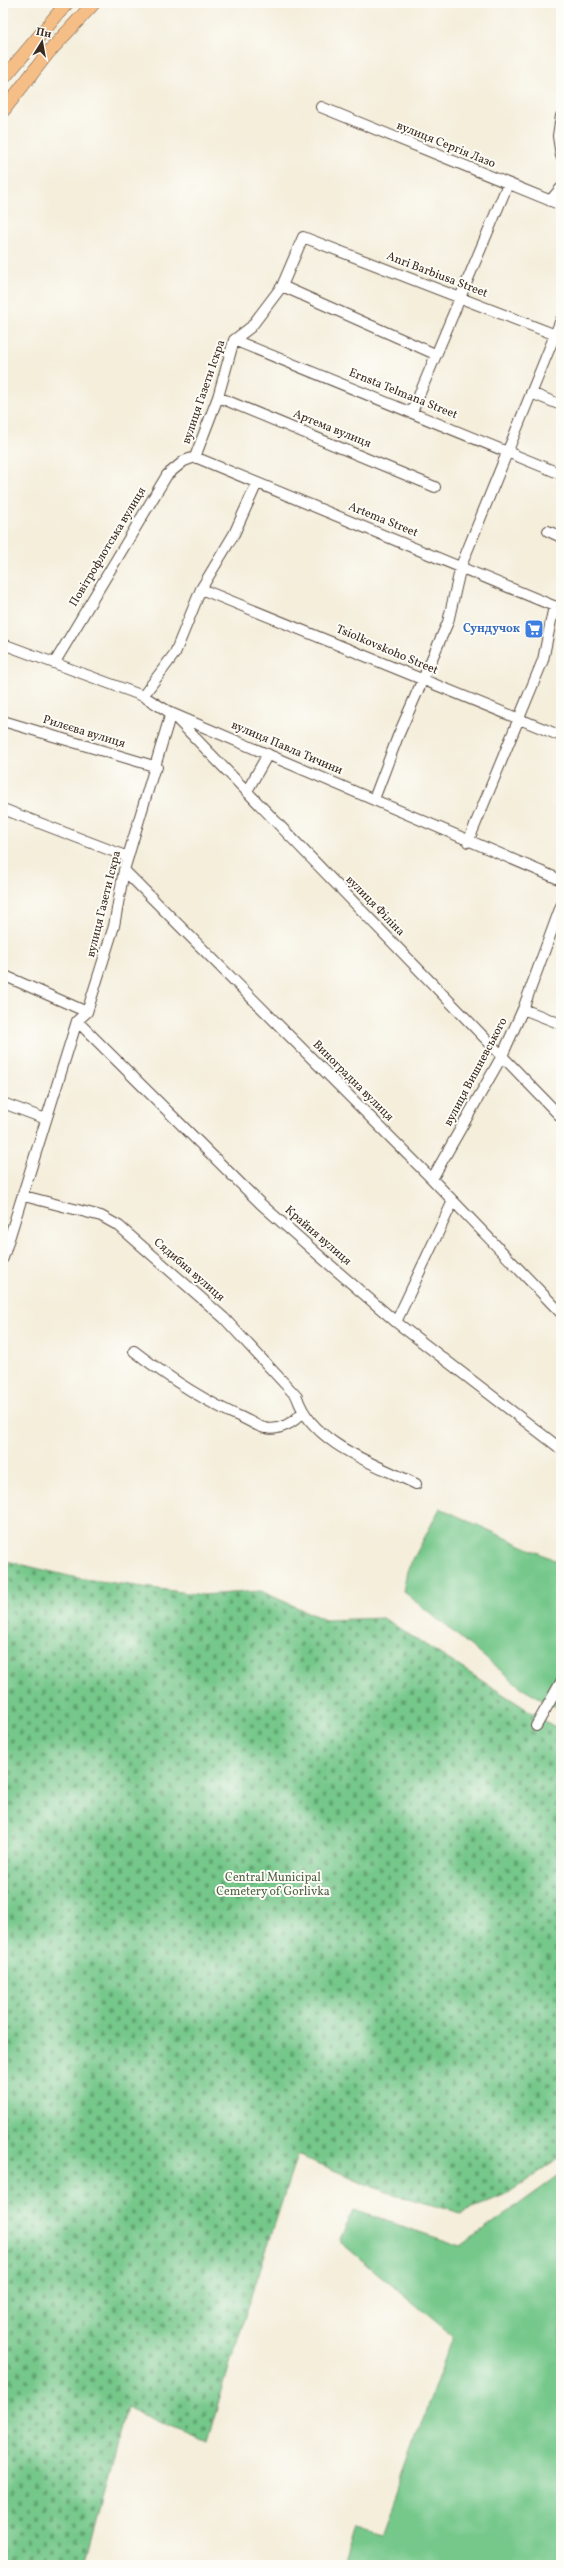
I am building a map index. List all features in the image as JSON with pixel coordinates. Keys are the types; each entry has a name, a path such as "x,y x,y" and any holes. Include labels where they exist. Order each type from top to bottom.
{"main road":[{"path":"3,79 67,3"},
{"path":"3,111 48,53 94,3"}],"street":[{"name":"вулиця Сергія Лазо","path":"321,107 561,205"},
{"path":"561,116 558,136 561,156"},
{"path":"412,412 435,354 508,184"},
{"path":"550,201 561,188"},
{"name":"Anri Barbiusa Street","path":"303,237 558,336"},
{"name":"вулиця Газети Іскра","path":"195,458 218,397 234,340 251,327 282,286 303,237"},
{"path":"282,286 435,354"},
{"path":"374,800 398,736 424,680 448,622 461,566 531,393 558,336 561,320"},
{"name":"Ernsta Telmana Street","path":"234,340 561,474"},
{"path":"531,393 561,405"},
{"name":"Артема вулиця","path":"218,397 436,487"},
{"name":"Artema Street","path":"195,458 461,566 557,607"},
{"name":"Повітрофлотська вулиця","path":"55,662 167,475 184,461 195,458"},
{"path":"143,696 176,653 201,589 234,534 257,483"},
{"path":"548,531 561,537"},
{"name":"Tsiolkovskoho Street","path":"201,589 561,736"},
{"path":"468,842 543,660 557,607"},
{"name":"вулиця Павла Тичини","path":"3,644 55,662 143,696 171,713 468,842 561,880"},
{"name":"вулиця Газети Іскра","path":"87,1012 114,926 124,870 157,767 171,713"},
{"name":"вулиця Філіна","path":"171,713 561,1117"},
{"name":"Рилєєва вулиця","path":"3,721 157,767"},
{"path":"247,791 268,754"},
{"path":"3,810 128,857"},
{"name":"Виноградна вулиця","path":"124,870 432,1179 561,1313"},
{"name":"вулиця Вишневського","path":"432,1179 502,1056 523,1009 561,906"},
{"path":"3,975 87,1012 77,1021 46,1119 24,1196 3,1258"},
{"path":"523,1009 561,1024"},
{"name":"Крайня вулиця","path":"77,1021 261,1204 396,1322 561,1449"},
{"path":"3,1103 46,1119"},
{"name":"Сядибна вулиця","path":"24,1196 101,1216 118,1226 224,1318 297,1397 302,1412 325,1435 345,1448 416,1484"},
{"path":"396,1322 453,1201"},
{"path":"134,1351 177,1384 222,1409 266,1428 287,1425 298,1419 302,1412"},
{"path":"536,1726 561,1682"}],"green space":[{"path":"440,1508 561,1563 561,1710 521,1687 403,1591 407,1571"},
{"name":"Central Municipal Cemetery of Gorlivka","path":"3,1560 77,1578 203,1595 261,1591 325,1620 383,1618 561,1731 561,2157 504,2196 460,2213 384,2191 297,2155 230,2363 207,2443 126,2407 84,2565 3,2563"},
{"path":"561,2174 561,2565 345,2565 356,2527 381,2534 453,2336 339,2241 354,2210 461,2246"}],"place":[{"name":"Сундучок","path":"534,629"}]}
